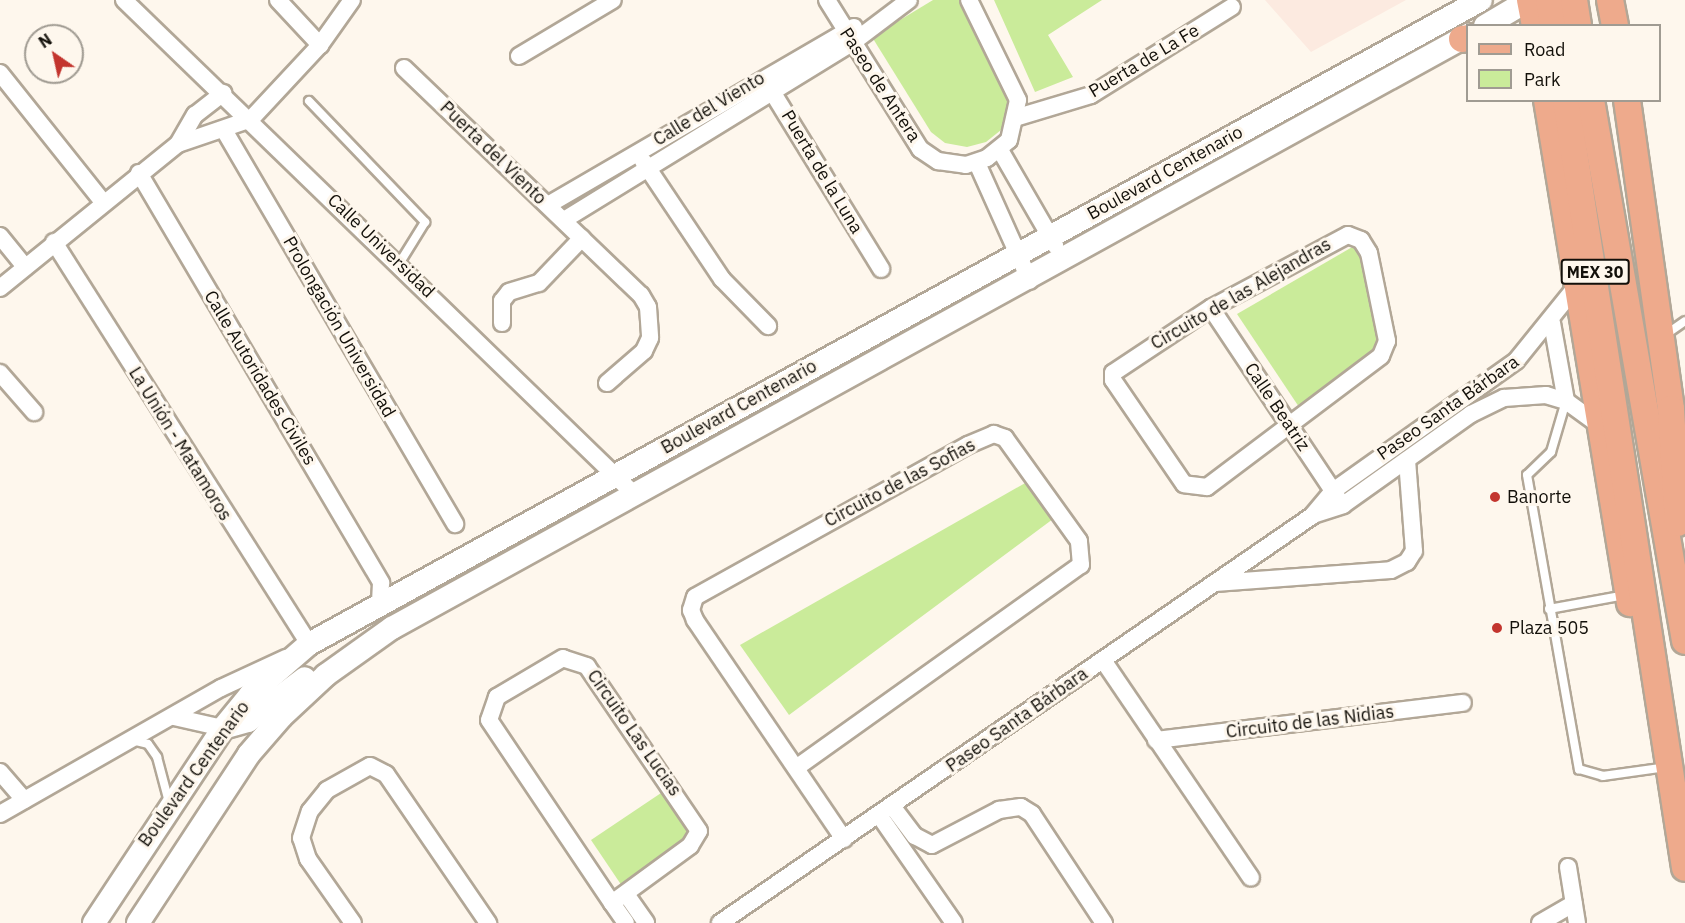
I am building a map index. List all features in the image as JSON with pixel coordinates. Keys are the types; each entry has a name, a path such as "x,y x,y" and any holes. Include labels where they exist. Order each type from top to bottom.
{"main road":[{"name":"Boulevard Centenario","path":"94,923 169,804 223,728 303,649 388,593 615,475 1480,0"},
{"path":"1488,24 1529,0 1535,24"},
{"path":"1549,0 1553,24"},
{"path":"1574,0 1578,24"},
{"path":"1610,0 1615,24"},
{"name":"Boulevard Centenario","path":"138,923 249,754 302,696 350,656 392,628 1030,281 1466,37"},
{"path":"1547,102 1596,423 1628,595 1664,734"},
{"name":"MEX 30","path":"1566,102 1623,444 1685,868"},
{"name":"MEX 30","path":"1591,102 1685,641"},
{"path":"1628,102 1662,338 1677,472 1675,574"},
{"path":"223,728 248,721 316,671 350,656"}],"street":[{"name":"Calle Universidad","path":"124,0 251,119 635,495"},
{"path":"278,0 320,45"},
{"path":"0,288 139,173 178,144 251,119 320,45 352,0"},
{"path":"519,56 613,0"},
{"name":"Paseo de Antera","path":"827,0 920,149 952,165 977,163"},
{"name":"Calle del Viento","path":"548,205 763,76 848,37 909,0"},
{"path":"969,0 1017,88 1018,117 1000,150 977,163 1030,281"},
{"name":"Puerta de La Fe","path":"1018,117 1091,95 1232,7"},
{"name":"Calle del Viento","path":"564,220 773,93 848,37"},
{"name":"Puerta del Viento","path":"404,68 641,295 650,314 644,351 607,382"},
{"path":"0,73 104,202"},
{"name":"Puerta de la Luna","path":"763,76 881,269"},
{"path":"178,144 195,115 223,93"},
{"name":"Prolongación Universidad","path":"224,130 455,524"},
{"path":"1000,150 1064,262"},
{"path":"638,152 722,279 768,326"},
{"name":"Calle Autoridades Civiles","path":"139,173 388,593"},
{"name":"Circuito de las Alejandras","path":"1348,235 1361,240 1369,253 1387,341 1381,356 1291,427 1207,487 1195,488 1184,484 1113,380 1125,362 1211,308 1333,239 1348,235"},
{"path":"0,236 25,267"},
{"path":"502,323 502,301 508,292 539,283 582,238"},
{"name":"La Unión - Matamoros","path":"54,242 303,649"},
{"name":"Paseo Santa Bárbara","path":"1312,516 1333,490 1497,376 1552,323 1574,289"},
{"name":"Calle Beatriz","path":"1211,308 1343,505"},
{"path":"1552,323 1566,400"},
{"path":"0,373 34,412"},
{"name":"Paseo Santa Bárbara","path":"720,923 1312,516 1343,505 1471,414 1504,398 1535,395 1566,400 1596,423"},
{"name":"Circuito de las Sofias","path":"796,768 1081,565 1079,541 1005,438 994,434 968,445 695,597 691,610 695,620 844,839"},
{"path":"1214,584 1391,570 1407,562 1414,551 1407,460"},
{"path":"0,814 131,740 303,649"},
{"name":"Circuito Las Lucias","path":"619,898 690,846 699,831 587,666 563,658 497,697 489,720 619,898 646,923"},
{"path":"1103,660 1251,878"},
{"name":"Circuito de las Nidias","path":"1156,740 1463,703"},
{"path":"174,717 223,728"},
{"path":"353,923 308,859 301,838 310,811 327,790 370,766 386,774 488,923"},
{"path":"0,772 24,800"},
{"path":"886,810 915,836 932,845 999,810 1021,807 1032,814 1104,923"},
{"path":"886,810 954,923"},
{"path":"1568,867 1577,923"},
{"name":"Circuito Las Lucias","path":"619,898 626,923"},
{"path":"1540,923 1574,903"}],"lane":[{"path":"309,101 425,222 399,264"},
{"path":"1662,338 1685,321"},
{"path":"1566,400 1551,452 1527,475 1579,770 1603,777 1671,766"},
{"path":"1549,609 1628,595"},
{"path":"131,740 148,744 157,757 169,804"}],"shaded area":[{"path":"1265,0 1406,0 1311,52"}],"green space":[{"path":"933,0 962,0 1011,96 1001,130 986,142 967,147 945,143 931,132 872,37"},
{"path":"994,0 1102,0 1048,35 1073,77 1035,92"},
{"path":"1354,246 1364,257 1378,336 1374,353 1299,407 1237,314"},
{"path":"1027,482 1053,519 789,715 740,645"},
{"path":"664,791 690,830 689,836 624,889 591,840"}],"place":[{"name":"Banorte","path":"1495,497"},
{"name":"Plaza 505","path":"1497,628"}]}
